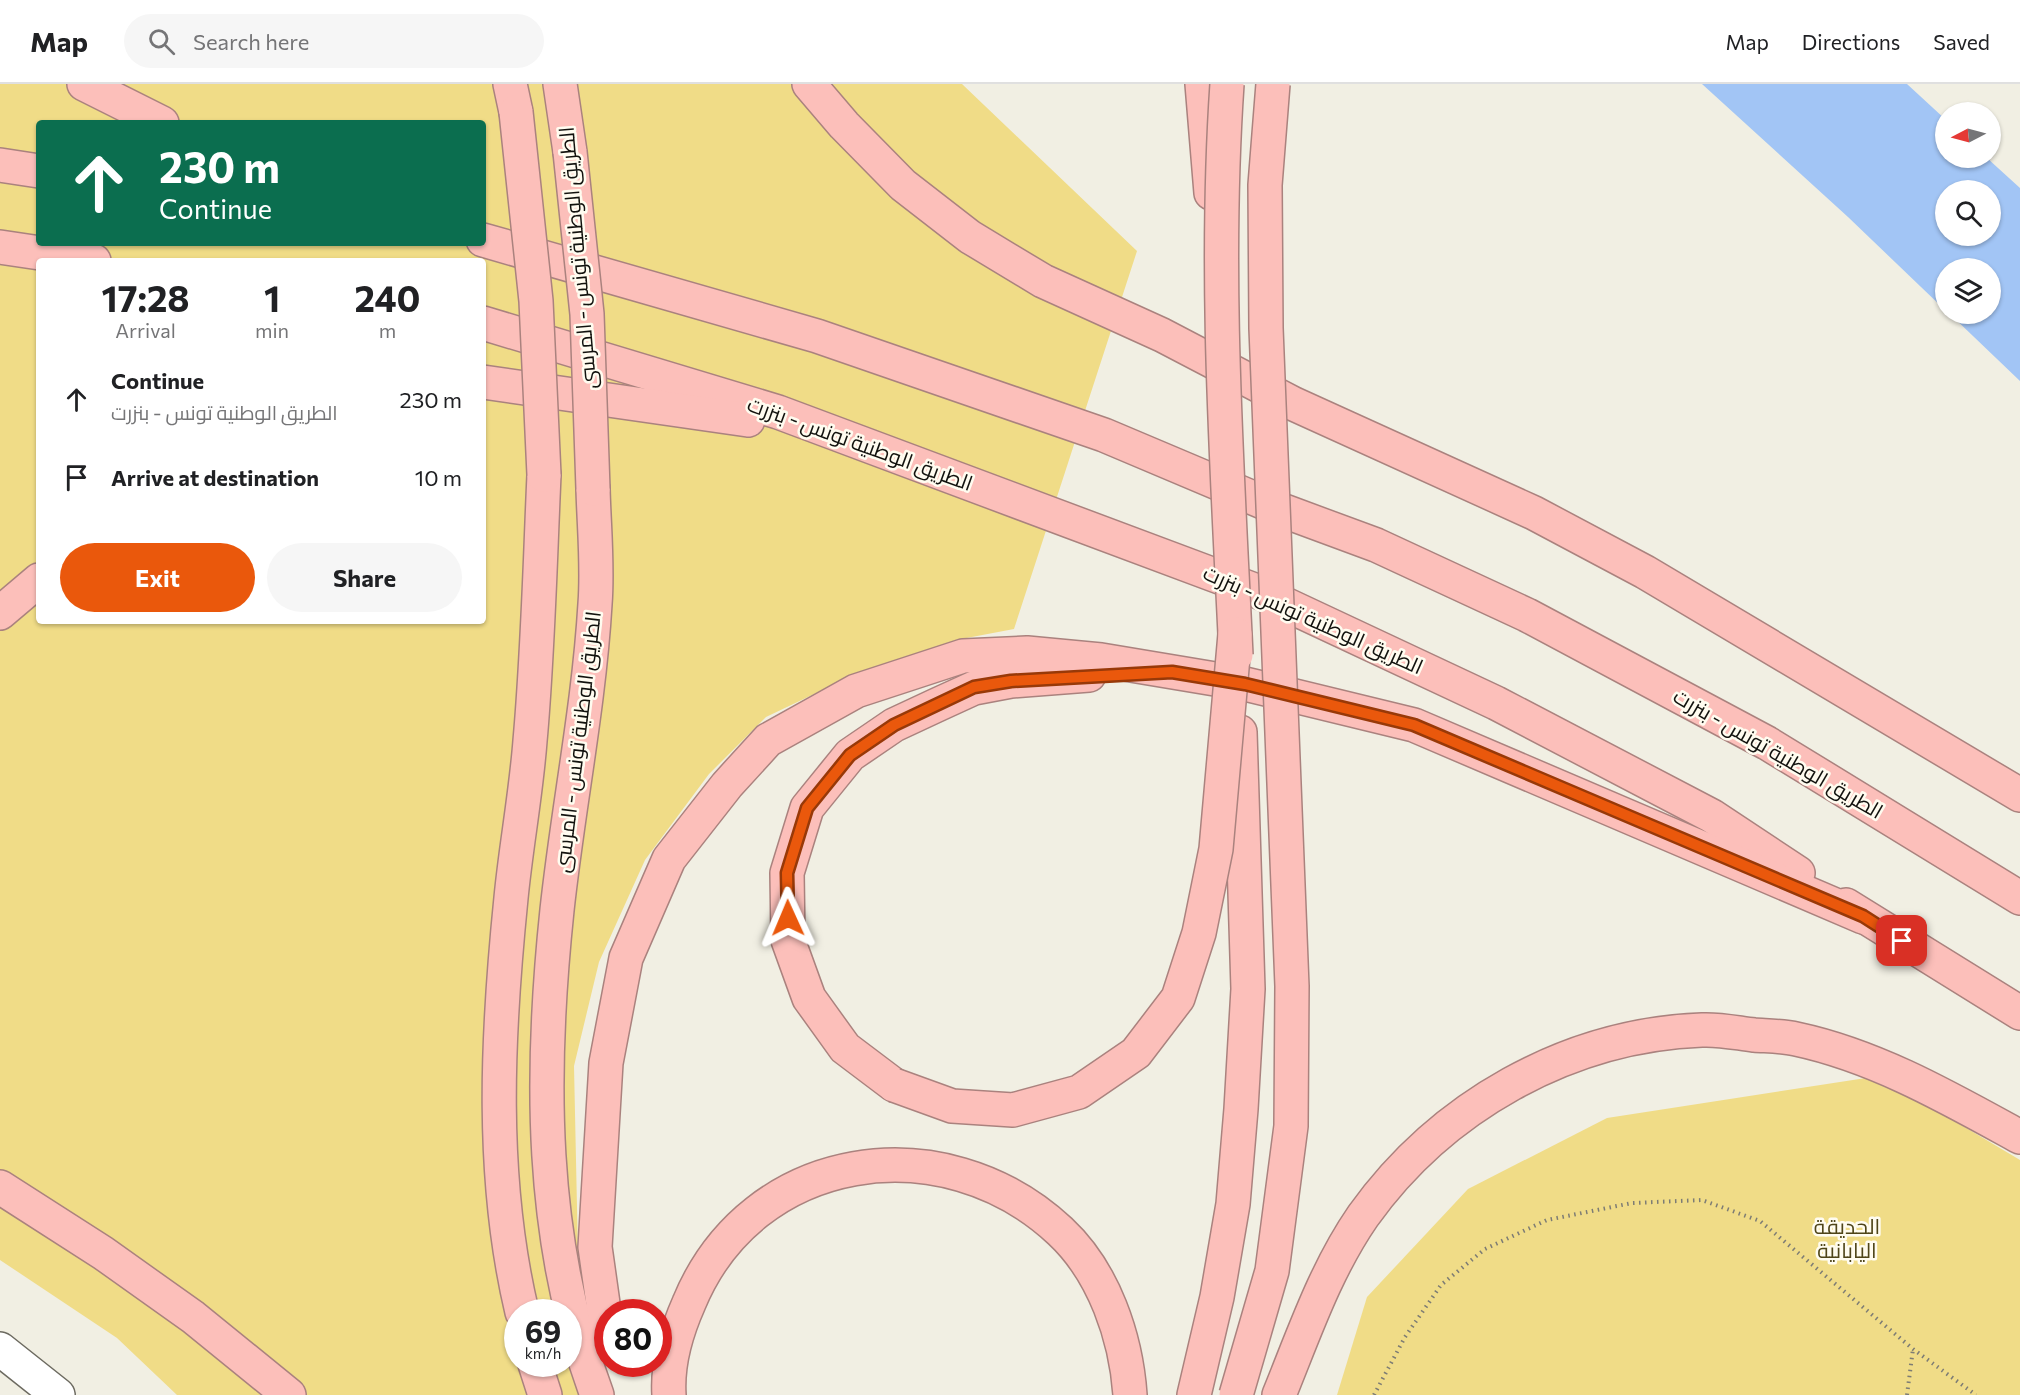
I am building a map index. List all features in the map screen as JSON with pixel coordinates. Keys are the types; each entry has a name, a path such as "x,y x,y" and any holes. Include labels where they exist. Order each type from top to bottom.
{"highway":[{"path":"84,84 156,120"},
{"name":"الطريق الوطنية تونس - المرسى","path":"559,84 567,122 587,314 596,603 558,909 547,1031 548,1148 559,1259 584,1360 597,1395"},
{"path":"809,84 844,125 911,191 970,237 1043,281 1162,335 1294,404 1534,513 1645,572 2020,795"},
{"path":"830,84 844,125"},
{"path":"1194,1395 1217,1297 1233,1204 1248,989 1220,316 1202,84"},
{"path":"1220,316 1221,182 1227,84"},
{"path":"1236,1395 1272,1271 1292,1126 1292,986 1266,328 1264,185 1273,84"},
{"path":"513,98 536,301 544,475 530,742 511,898 500,1032 500,1150 511,1266 519,1299"},
{"path":"0,165 36,171"},
{"name":"الطريق الوطنية تونس - بنزرت","path":"486,241 817,336 1104,435 1284,511 1376,545 1527,615 1767,743 2020,898"},
{"path":"0,247 74,258"},
{"name":"الطريق الوطنية تونس - بنزرت","path":"486,324 778,412 1268,595 1496,703 1712,816 1863,916 2020,1013"},
{"path":"486,382 832,433"},
{"path":"0,614 36,583"},
{"path":"1172,672 1011,681 974,687 894,725 850,755 807,808 787,873 788,940 809,998 845,1048 894,1085 952,1106 1013,1110 1079,1092 1136,1053 1178,998 1199,933 1216,849 1235,634"},
{"path":"602,1299 595,1247 606,1063 626,958 669,859 727,785 768,740 856,690 963,656 1027,653 1101,660 1245,684 1414,725 1863,916"},
{"path":"1279,1395 1329,1273 1363,1217 1399,1172 1440,1132 1486,1098 1537,1070 1590,1049 1647,1036 1704,1030 1796,1039 1884,1067 2020,1137"},
{"path":"669,1395 678,1329 682,1318 700,1276 736,1231 773,1200 815,1178 862,1166 910,1165 957,1174 1013,1196 1061,1232 1098,1279 1120,1335 1130,1395"},
{"path":"0,1186 103,1253 193,1317 289,1395"},
{"path":"539,1377 545,1395"},
{"path":"611,1377 613,1395"}],"street":[{"path":"0,1348 58,1395"}],"path":[{"path":"1374,1395 1405,1336 1441,1285 1485,1250 1547,1220 1632,1203 1702,1200 1760,1221 1913,1349 1976,1395"},
{"path":"1906,1395 1913,1349"}],"green space":[{"path":"0,84 962,84 1137,251 1014,629 956,640 852,676 766,717 709,774 645,860 599,962 574,1066 579,1299 504,1299 504,1377 581,1377 581,1395 177,1395 117,1338 0,1260"},
{"name":"الحديقة اليابانية","path":"1879,1076 2020,1160 2020,1395 1337,1395 1367,1297 1468,1189 1607,1118"}],"water":[{"path":"1702,84 1907,84 1935,110 1935,168 1998,168 2020,188 2020,381 1960,324 2001,324 2001,258 1935,258 1935,300 1848,217"}],"route":[{"path":"788,918 787,873 807,808 850,755 894,725 974,687 1011,681 1088,675 1172,672 1245,684 1414,725 1689,844 1863,916 1902,941"}]}
